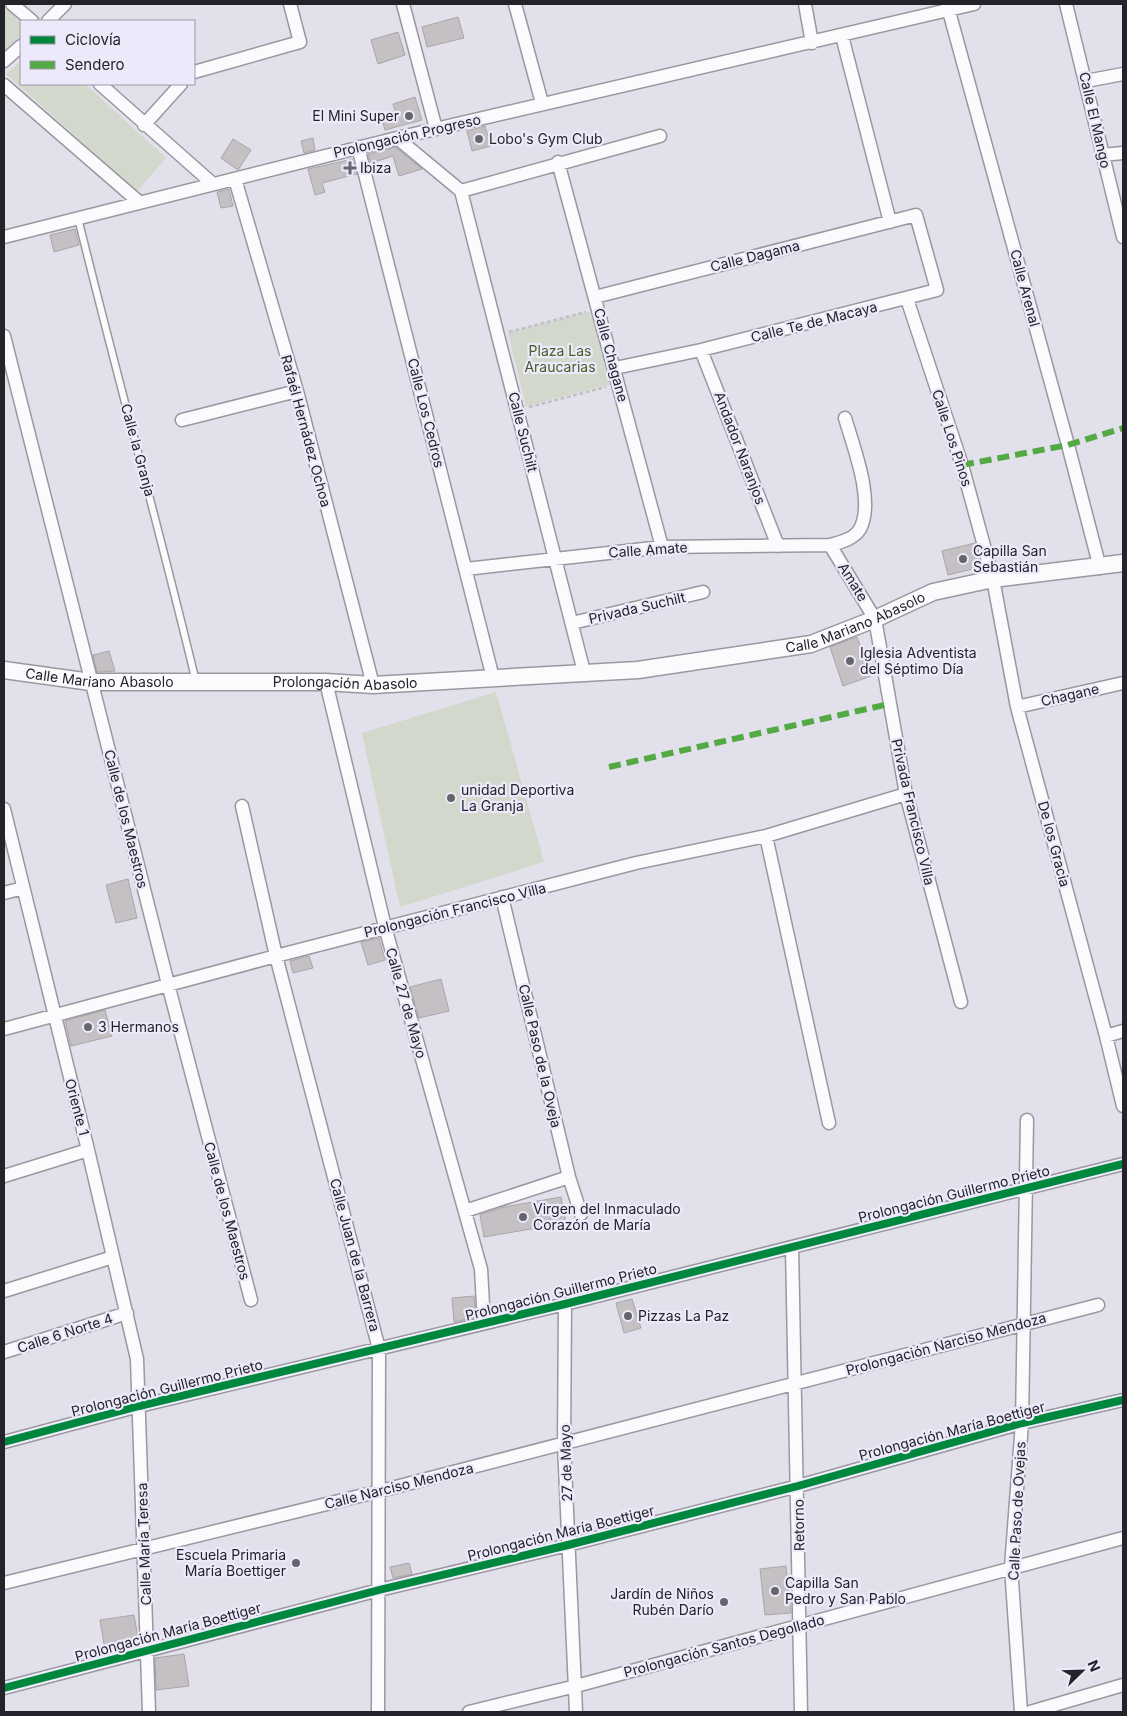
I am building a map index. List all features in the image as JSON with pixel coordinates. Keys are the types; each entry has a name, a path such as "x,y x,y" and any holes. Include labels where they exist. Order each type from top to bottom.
{"street":[{"path":"12,4 31,20"},
{"path":"49,20 65,4"},
{"path":"195,72 300,42 290,4"},
{"path":"403,4 436,129"},
{"path":"516,4 542,103"},
{"path":"804,4 812,43"},
{"name":"Prolongación Progreso","path":"4,237 358,147 542,103 842,36 948,6 974,4"},
{"name":"Calle El Mango","path":"1066,4 1123,237"},
{"name":"Calle Arenal","path":"948,6 1066,436 1100,568"},
{"path":"842,36 890,222"},
{"path":"4,61 20,47"},
{"path":"1086,81 1123,74"},
{"path":"4,85 139,202"},
{"path":"101,85 144,125 213,184"},
{"path":"144,125 180,85"},
{"path":"397,138 461,191 558,162 660,136"},
{"name":"Calle Los Cedros","path":"358,147 493,678"},
{"path":"1102,155 1123,153"},
{"name":"Calle Chagane","path":"558,162 662,547"},
{"name":"Rafaél Hernádez Ochoa","path":"235,179 297,391 372,685"},
{"name":"Calle Suchilt","path":"461,191 584,672"},
{"name":"Calle Dagama","path":"596,303 916,215"},
{"name":"Calle Te de Macaya","path":"615,368 702,350 937,290 916,215"},
{"name":"Calle Los Pinos","path":"907,299 962,465 993,579"},
{"name":"Calle de los Maestros","path":"4,336 168,984 251,1300"},
{"name":"Andador Naranjos","path":"702,350 778,546"},
{"path":"182,420 297,391"},
{"path":"830,545 850,539 860,529 865,511 861,476 845,418"},
{"name":"Calle Amate","path":"466,569 662,547 830,545"},
{"name":"Amate","path":"830,545 875,619"},
{"name":"Calle Mariano Abasolo","path":"493,678 638,670 811,644 875,619 933,592 993,579 1100,568 1123,563"},
{"name":"De los Gracia","path":"993,579 1017,707 1106,1036 1123,1106"},
{"name":"Privada Suchilt","path":"572,623 702,592"},
{"name":"Privada Francisco Villa","path":"875,619 906,794 961,1002"},
{"name":"Calle Mariano Abasolo","path":"4,670 91,682 196,682"},
{"name":"Prolongación Abasolo","path":"196,682 326,682 372,685 493,678"},
{"name":"Calle 27 de Mayo","path":"326,682 385,927 481,1269 484,1323"},
{"name":"Chagane","path":"1017,707 1123,683"},
{"name":"Prolongación Francisco Villa","path":"4,1029 385,927 636,863 766,836 906,794"},
{"name":"Calle Juan de la Barrera","path":"242,806 276,956 379,1349 378,1712"},
{"name":"Oriente 1","path":"4,809 53,1016 88,1150 112,1258 127,1313 137,1359 139,1406"},
{"path":"766,836 829,1122"},
{"path":"4,893 23,888"},
{"name":"Calle Paso de la Oveja","path":"502,897 569,1177 581,1214"},
{"path":"1106,1036 1123,1031"},
{"name":"Calle Paso de Ovejas","path":"1021,1712 1011,1567 1022,1424 1024,1189 1027,1120"},
{"path":"4,1176 88,1150"},
{"name":"Prolongación Guillermo Prieto","path":"4,1442 139,1406 565,1304 1123,1164"},
{"path":"465,1211 569,1177"},
{"name":"Retorno","path":"792,1247 802,1712"},
{"path":"4,1291 112,1258"},
{"name":"27 de Mayo","path":"565,1304 564,1444 576,1712"},
{"name":"Prolongación Narciso Mendoza","path":"794,1384 1098,1305"},
{"name":"Calle 6 Norte 4","path":"4,1352 127,1313"},
{"name":"Calle Narciso Mendoza","path":"4,1583 380,1491 794,1384"},
{"name":"Prolongación María Boettiger","path":"4,1688 379,1590 568,1546 798,1486 1022,1424 1123,1400"},
{"name":"Calle María Teresa","path":"139,1406 149,1712"},
{"name":"Prolongación Santos Degollado","path":"469,1712 576,1686 1123,1538"},
{"path":"1030,1712 1123,1685"}],"lane":[{"name":"Calle la Granja","path":"78,218 109,346 154,508 196,682"}],"path":[{"path":"498,334 596,303"},
{"path":"518,409 619,383"}],"green space":[{"path":"4,7 20,22 20,38 5,51"},
{"path":"20,62 20,85 86,85 166,158 137,191 6,74"},
{"name":"Plaza Las Araucarias","path":"593,311 611,384 526,406 508,333"},
{"name":"unidad Deportiva La Granja","path":"496,692 544,862 400,907 362,733"}],"building":[{"path":"458,17 464,38 427,47 422,27"},
{"path":"398,32 405,55 378,64 371,40"},
{"name":"El Mini Super","path":"415,97 422,120 385,130 381,116 395,111 393,104"},
{"name":"Lobo's Gym Club","path":"485,126 491,146 472,151 467,131"},
{"path":"313,138 315,150 304,153 301,141"},
{"path":"233,139 251,150 238,170 221,158"},
{"path":"395,147 422,169 399,176 393,156 371,163 368,154"},
{"path":"353,159 357,174 322,183 325,192 315,195 308,169"},
{"path":"229,189 233,206 221,208 217,192"},
{"path":"75,229 79,245 54,252 50,235"},
{"name":"Capilla San Sebastián","path":"975,543 981,567 948,575 942,551"},
{"name":"Iglesia Adventista del Séptimo Día","path":"857,637 871,676 843,686 830,647"},
{"path":"109,651 115,671 97,672 93,655"},
{"path":"128,879 137,918 116,923 106,885"},
{"path":"379,938 385,960 368,965 361,942"},
{"path":"309,956 313,968 293,973 290,961"},
{"path":"441,979 449,1011 419,1018 410,987"},
{"name":"3 Hermanos","path":"105,1010 112,1036 71,1046 65,1021"},
{"name":"Virgen del Inmaculado Corazón de María","path":"561,1197 566,1223 484,1237 480,1215 504,1207"},
{"path":"474,1296 476,1317 454,1322 452,1298"},
{"name":"Pizzas La Paz","path":"632,1299 641,1328 624,1333 616,1303"},
{"path":"409,1563 412,1574 393,1578 390,1567"},
{"name":"Capilla San Pedro y San Pablo","path":"786,1566 791,1613 765,1615 760,1569"},
{"path":"134,1615 139,1644 105,1650 100,1620"},
{"path":"184,1654 189,1686 156,1690 155,1658"}],"marked path":[{"path":"962,465 1068,445 1123,428"},
{"path":"609,767 889,704"}],"cycle path":[{"path":"4,1442 139,1406 565,1304 1123,1164"},
{"path":"4,1688 379,1590 568,1545 798,1486 1022,1423 1123,1400"}],"place":[{"name":"El Mini Super","path":"409,116"},
{"name":"Lobo's Gym Club","path":"479,139"},
{"name":"Ibiza","path":"350,168"},
{"name":"Capilla San Sebastián","path":"963,559"},
{"name":"Iglesia Adventista del Séptimo Día","path":"850,661"},
{"name":"unidad Deportiva La Granja","path":"451,798"},
{"name":"3 Hermanos","path":"88,1027"},
{"name":"Virgen del Inmaculado Corazón de María","path":"523,1217"},
{"name":"Pizzas La Paz","path":"628,1316"},
{"name":"Escuela Primaria María Boettiger","path":"296,1563"},
{"name":"Capilla San Pedro y San Pablo","path":"775,1591"},
{"name":"Jardín de Niños Rubén Darío","path":"724,1602"}]}
